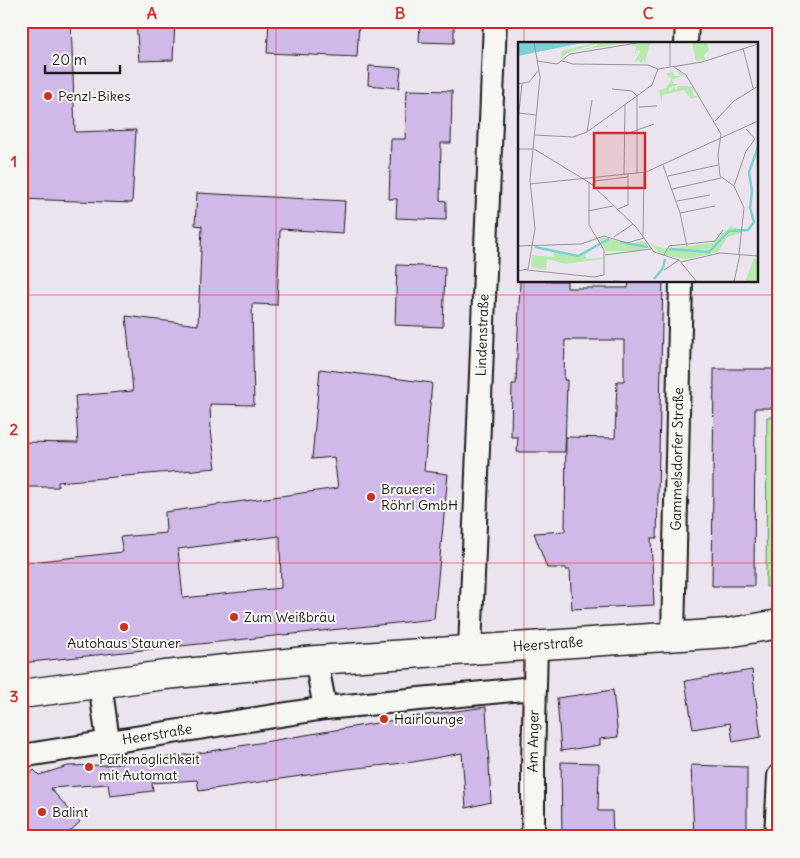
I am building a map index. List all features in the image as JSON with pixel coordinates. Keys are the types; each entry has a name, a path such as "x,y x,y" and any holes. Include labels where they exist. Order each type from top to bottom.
{"street":[{"name":"Lindenstraße","path":"470,650 495,21"},
{"path":"686,42 687,21"},
{"name":"Gammelsdorfer Straße","path":"673,636 681,282"},
{"name":"Heerstraße","path":"21,694 165,675 316,660 726,633 779,624"},
{"name":"Am Anger","path":"533,837 536,645"},
{"path":"316,660 325,708"},
{"name":"Heerstraße","path":"100,683 108,741"},
{"name":"Heerstraße","path":"21,756 325,708 534,688"},
{"path":"776,837 779,776"}],"green space":[{"path":"767,417 779,417 779,582 766,587"}],"building":[{"name":"Penzl-Bikes","path":"21,21 71,21 75,132 136,130 132,203 21,199 21,134 24,134"},
{"path":"136,21 175,21 173,60 139,61"},
{"path":"269,21 359,22 357,57 267,53"},
{"path":"420,21 454,21 454,43 419,42"},
{"path":"369,66 401,68 399,88 368,85"},
{"path":"407,90 452,91 451,143 441,143 440,200 446,201 446,220 396,218 397,199 389,199 391,139 405,139"},
{"path":"197,193 345,201 343,233 280,229 277,305 252,304 254,405 210,404 216,468 58,482 58,487 21,487 21,442 78,443 75,396 133,391 126,316 198,325 202,226 195,225"},
{"path":"397,265 445,267 443,327 395,325"},
{"path":"520,282 567,282 567,288 628,288 629,282 663,282 657,538 651,538 654,605 572,609 570,570 566,570 566,568 547,568 534,533 565,531 566,437 615,438 617,381 624,381 624,340 565,340 564,380 567,380 565,452 517,452 518,437 511,437 512,384 516,384"},
{"path":"320,369 432,383 424,471 448,474 434,619 21,663 21,563 123,552 120,537 166,533 165,512 338,488 334,457 312,459","holes":["280,536 281,588 183,598 178,549"]},
{"path":"714,369 779,369 779,408 755,408 754,586 712,586"},
{"path":"752,670 761,737 733,742 730,723 693,729 685,681"},
{"path":"613,690 618,737 600,739 600,745 561,751 557,698"},
{"path":"486,707 491,802 466,808 462,753 413,762 348,769 199,791 197,780 152,783 153,791 110,796 108,784 50,788 80,822 64,837 31,837 21,826 21,781 34,770 39,775 68,766 105,765 193,754 412,717"},
{"path":"561,762 599,763 598,811 612,811 613,837 562,837"},
{"path":"691,765 747,767 747,837 694,837"}],"place":[{"name":"Penzl-Bikes","path":"48,96"},
{"name":"Brauerei Röhrl GmbH","path":"371,497"},
{"name":"Zum Weißbräu","path":"234,617"},
{"name":"Autohaus Stauner","path":"124,627"},
{"name":"Hairlounge","path":"384,719"},
{"name":"Parkmöglichkeit mit Automat","path":"89,767"},
{"name":"Balint","path":"42,812"}]}
